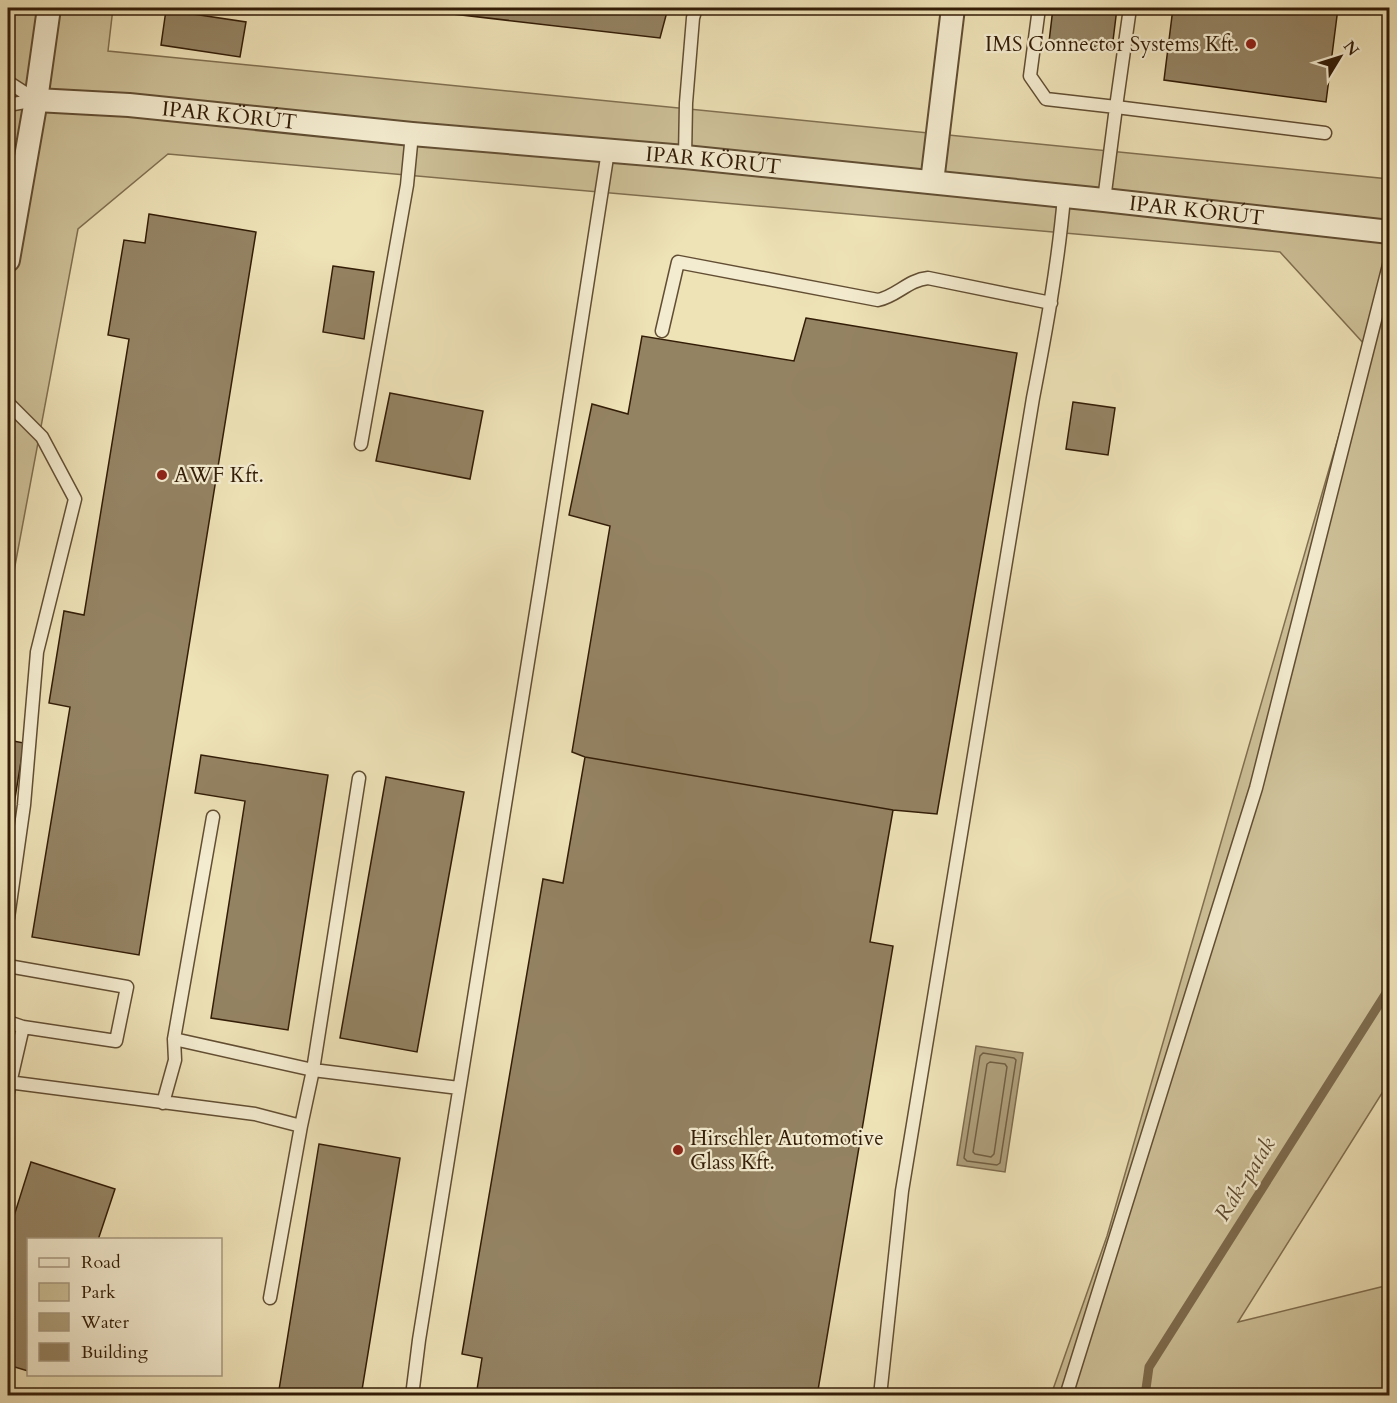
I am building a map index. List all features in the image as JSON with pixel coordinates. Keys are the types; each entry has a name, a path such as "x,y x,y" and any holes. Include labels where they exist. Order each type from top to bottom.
{"street":[{"path":"8,260 36,100 49,8"},
{"path":"932,182 953,8"},
{"name":"IPAR KÖRÚT","path":"36,100 129,105 412,134 685,157 1389,232"}],"lane":[{"path":"685,157 686,103 693,18 696,8"},
{"path":"1039,8 1030,76 1046,99 1325,133"},
{"path":"1104,200 1130,8"},
{"path":"8,82 36,100"},
{"path":"8,105 36,100"},
{"path":"361,444 407,185 412,134"},
{"path":"412,1395 608,151"},
{"path":"880,1395 902,1191 1031,410 1051,303 1060,247 1064,197"},
{"path":"1066,1395 1256,788 1389,261"},
{"path":"662,331 678,262 878,300 895,294 910,282 928,278 1051,303"},
{"path":"8,403 42,437 75,499 37,652 24,805 8,918"},
{"path":"270,1298 313,1070 359,778"},
{"path":"163,1102 175,1060 174,1039 213,817"},
{"path":"8,966 127,987 116,1041 23,1027 8,1022"},
{"path":"23,1027 8,1086 255,1114 301,1126"},
{"path":"174,1039 313,1070 459,1088"}],"green space":[{"path":"8,8 113,8 108,51 1389,179 1389,1082 1238,1322 1389,1285 1389,1395 1051,1395 1107,1236 1365,345 1280,252 168,154 78,229 8,603"}],"water":[{"path":"976,1046 1023,1053 1005,1172 957,1165"}],"building":[{"path":"401,8 668,8 660,38"},
{"path":"1053,8 1117,8 1112,49 1049,42"},
{"name":"IMS Connector Systems Kft.","path":"1173,8 1338,8 1326,102 1164,80"},
{"path":"166,10 246,22 240,57 161,45"},
{"name":"AWF Kft.","path":"149,214 256,232 139,955 32,937 70,707 49,703 64,611 84,615 129,339 108,335 124,240 145,243"},
{"path":"333,266 374,272 364,339 323,332"},
{"path":"806,318 1017,353 937,814 893,810 585,757 572,752 610,526 569,515 592,404 628,414 642,336 794,361"},
{"path":"390,393 483,411 470,479 376,461"},
{"path":"1073,402 1115,408 1108,455 1066,449"},
{"path":"8,740 24,743 8,841"},
{"path":"201,755 328,775 288,1030 211,1018 245,801 195,793"},
{"name":"Hirschler Automotive Glass Kft.","path":"585,757 893,810 870,942 893,946 817,1396 476,1396 482,1358 462,1354 543,879 563,883"},
{"path":"386,777 464,792 417,1052 340,1038"},
{"path":"319,1144 400,1158 361,1396 278,1396"},
{"path":"31,1162 115,1189 99,1238 27,1238 27,1371 8,1365 8,1235"}],"waterway":[{"name":"Rák-patak","path":"1145,1396 1149,1367 1390,987"}],"place":[{"name":"IMS Connector Systems Kft.","path":"1251,44"},
{"name":"AWF Kft.","path":"162,475"},
{"name":"Hirschler Automotive Glass Kft.","path":"678,1150"}]}
